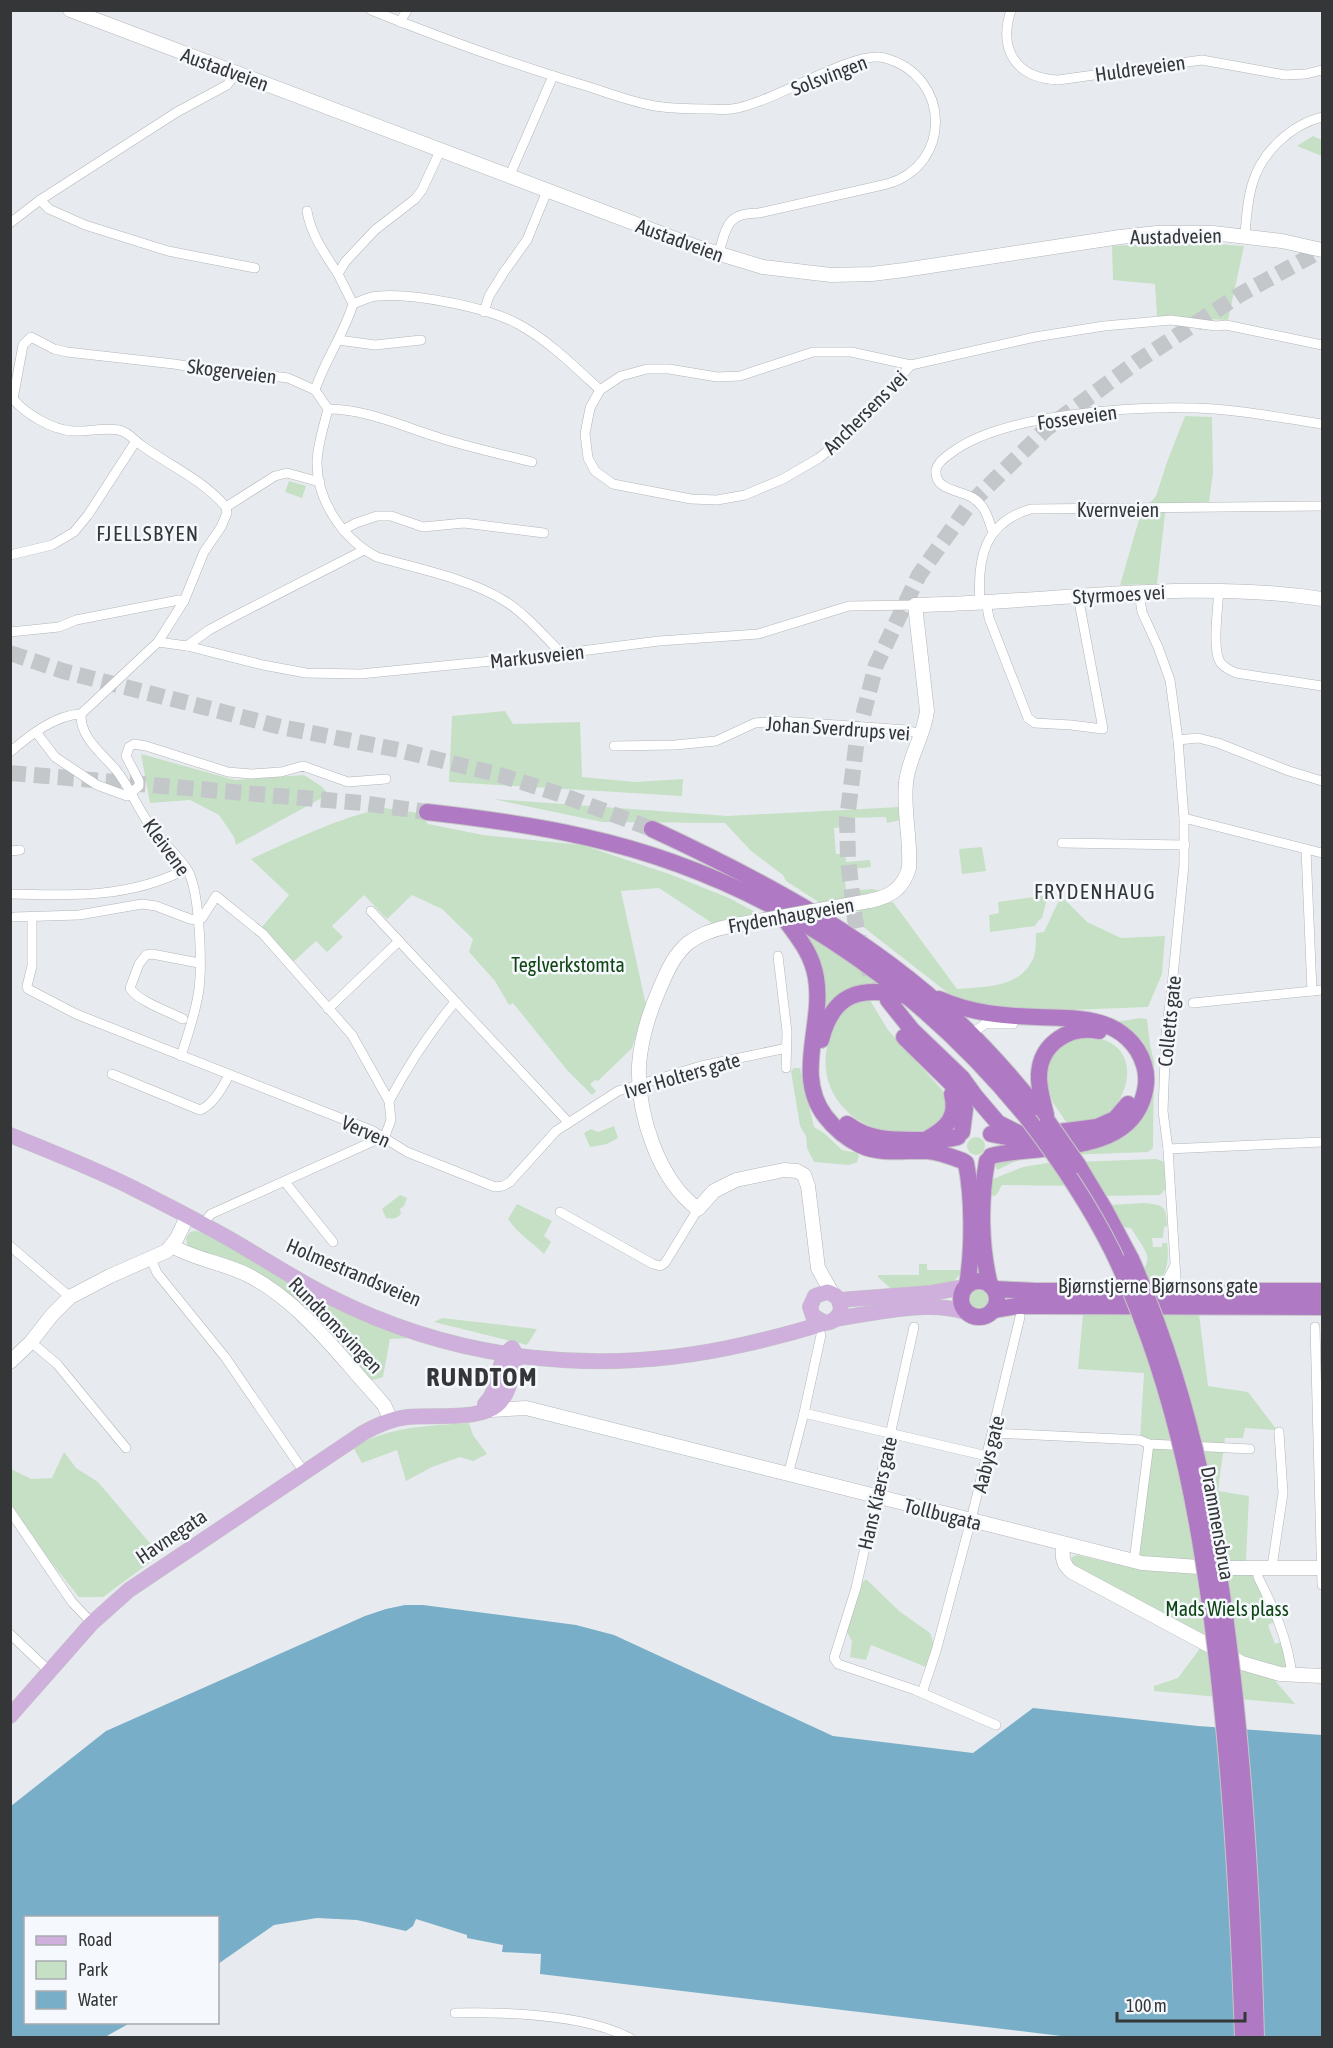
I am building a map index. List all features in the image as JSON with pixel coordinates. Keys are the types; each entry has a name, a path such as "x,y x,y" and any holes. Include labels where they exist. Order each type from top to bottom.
{"highway":[{"path":"428,812 527,825 616,844 681,866 727,884 777,909 918,995"},
{"path":"652,829 715,858 787,897 856,940 918,995"},
{"path":"777,909 804,945 815,970 818,1006 811,1077 817,1102 826,1118 839,1132 862,1146 877,1150 934,1152 975,1165 989,1158 1027,1149 1085,1143 1117,1131 1131,1120 1140,1105 1146,1086 1145,1066 1138,1050 1127,1037 1106,1024 1077,1018 988,1014 918,995 868,991 851,996 840,1003 831,1013 820,1043 820,1075 824,1090 831,1105 854,1129 882,1139 942,1140 960,1134 970,1127 1012,1138 1073,1132 1102,1126 1121,1113 1131,1100 1136,1077 1133,1061 1126,1048 1108,1034 1096,1030 1082,1030 1059,1038 1046,1051 1042,1059 1039,1082 1045,1116"},
{"name":"Drammensbrua","path":"918,995 971,1034 1045,1116 1089,1182 1131,1259 1172,1362 1200,1464 1224,1599 1239,1743 1252,1920 1256,2037"},
{"name":"Drammensbrua","path":"918,995 952,1035 985,1068 1058,1159 1103,1233 1126,1280 1150,1339 1180,1438 1203,1556 1222,1704 1239,1921 1243,2037"},
{"path":"975,1096 978,1113 994,1148 989,1158 983,1189 984,1240 985,1264 997,1298 989,1315 977,1318 965,1312 960,1299 966,1286 970,1247 969,1188 965,1162 956,1147 965,1109 963,1097 899,1031 883,998 907,1025 962,1077 998,1123 1026,1136"},
{"path":"927,1140 944,1128 953,1115 953,1101 946,1078"},
{"path":"966,1286 981,1281 992,1287"},
{"name":"Bjørnstjerne Bjørnsons gate","path":"992,1287 1035,1291 1158,1291 1176,1299 1323,1306"},
{"name":"Bjørnstjerne Bjørnsons gate","path":"993,1310 1017,1306 1323,1291"}],"main road":[{"name":"Austadveien","path":"70,10 718,255 783,271 852,275 904,270 1139,235 1186,232 1245,236 1323,250"},
{"name":"Styrmoes vei","path":"915,605 1139,592 1219,590 1272,592 1323,599"},
{"name":"Frydenhaugveien","path":"698,1209 681,1195 663,1167 651,1138 639,1085 639,1063 652,1007 671,963 694,939 708,932 730,926 869,901 891,894 905,878 909,855 906,800 910,763 922,735 927,711 915,605"},
{"name":"Holmestrandsveien","path":"10,1135 115,1179 249,1250 393,1314 511,1353"},
{"path":"698,1209 714,1191 736,1180 791,1169 804,1175 808,1185 818,1268 811,1303 813,1316 827,1325"},
{"path":"10,1362 31,1342 52,1315 70,1297 167,1251 187,1217"},
{"name":"Rundtomsvingen","path":"172,1246 242,1272 287,1300 377,1397 386,1408 387,1422"},
{"name":"Holmestrandsveien","path":"249,1250 300,1282 356,1309 450,1343 511,1353"},
{"path":"818,1268 841,1310 827,1325"},
{"path":"511,1353 639,1355 684,1351 724,1344 778,1330 798,1321 819,1293 835,1297 939,1292 966,1286"},
{"path":"511,1353 596,1362 654,1360 741,1346 882,1312 942,1307 965,1312"},
{"path":"387,1422 406,1417 473,1413 500,1401 511,1353"},
{"name":"Tollbugata","path":"500,1401 1134,1561 1213,1568 1322,1568"},
{"name":"Havnegata","path":"10,1716 92,1623 129,1590 363,1433 387,1422"},
{"path":"1063,1544 1062,1559 1065,1566 1072,1572 1242,1664 1292,1676 1323,1676"}],"street":[{"name":"Solsvingen","path":"371,10 553,76 650,105 686,109 732,110 772,97 847,64 870,57 887,58 916,77 928,92 933,103 936,125 930,150 915,169 898,181 759,213 741,215 728,225 718,255"},
{"path":"400,22 407,10"},
{"name":"Huldreveien","path":"1011,10 1007,24 1009,52 1027,72 1042,79 1058,80 1202,60 1285,75 1323,70"},
{"path":"10,223 40,200 177,112 227,85 236,73"},
{"path":"509,177 553,76"},
{"path":"1245,236 1252,185 1262,162 1276,144 1295,129 1323,117"},
{"path":"338,274 345,262 375,230 415,199 422,190 440,151"},
{"path":"484,312 489,296 527,240 547,191"},
{"path":"40,200 49,209 85,225 168,251 255,268"},
{"path":"307,211 315,238 338,274 352,304 315,390 328,409 317,463 320,482 332,512 349,538 364,550 377,557 483,590 503,599 561,653"},
{"path":"352,304 376,296 438,300 517,323 544,341 600,390"},
{"name":"Anchersens vei","path":"911,365 851,432 819,458 783,479 754,491 717,501 691,499 613,483 595,471 588,458 585,434 590,408 600,390 621,376 647,369 669,369 717,377 740,376 813,352 851,352 911,365 1035,337 1104,326 1171,320 1216,326 1226,325 1323,345"},
{"name":"Skogerveien","path":"12,396 23,345 31,337 54,349 67,352 174,364 236,374 276,376 288,378 315,390"},
{"path":"338,340 375,345 421,340"},
{"path":"10,752 36,732 64,716 81,714 159,642 184,601 204,552 221,527 227,513 226,507 188,473 127,433 118,430 70,431 28,414 12,396"},
{"name":"Fosseveien","path":"993,533 984,508 972,497 945,487 938,481 936,469 952,451 979,437 1005,428 1078,414 1164,408 1202,408 1323,424"},
{"path":"328,409 341,409 532,462"},
{"path":"10,555 52,544 74,532 88,515 136,441"},
{"path":"226,507 275,476 287,473 320,482"},
{"name":"Kvernveien","path":"1078,596 1103,729 1035,723 1028,718 983,601 980,564 993,533 1008,518 1031,509 1323,506"},
{"path":"343,530 377,516 392,516 423,527 464,523 544,533"},
{"path":"187,646 209,630 364,550"},
{"path":"1219,590 1216,649 1218,660 1224,667 1236,673 1323,686"},
{"name":"Colletts gate","path":"1139,592 1142,612 1170,680 1178,740 1184,818 1185,844 1174,976 1164,1052 1163,1111 1168,1149 1176,1299"},
{"path":"10,632 58,627 76,620 178,600 184,601"},
{"name":"Markusveien","path":"159,642 187,646 263,665 330,674 360,674 659,641 758,634 849,606 915,605"},
{"name":"Kleivene","path":"81,714 83,731 124,781 155,834 188,871 195,890 199,963 197,1000 193,1021 181,1056"},
{"name":"Johan Sverdrups vei","path":"614,746 675,745 716,741 755,723 780,721 907,730 922,735"},
{"path":"36,732 55,757 108,789 127,796 139,786 139,781 126,756 129,747 134,744 228,772 251,774 281,772 303,766 348,782 386,778"},
{"path":"1178,740 1198,738 1218,743 1289,771 1323,781"},
{"path":"1184,818 1323,853"},
{"path":"1062,843 1185,844"},
{"path":"1192,1003 1317,990 1306,850"},
{"path":"10,894 64,896 123,892 188,871"},
{"path":"14,916 79,915 142,904 156,906 190,920 197,920 202,918 216,896 263,934 342,1022 361,1048 389,1101 391,1120 385,1136 211,1214 202,1225"},
{"path":"371,911 568,1122"},
{"name":"Verven","path":"32,917 32,966 28,989 76,1014 385,1136 407,1152 492,1186 503,1186"},
{"path":"328,1009 399,941"},
{"path":"183,1019 132,993 130,988 139,964 146,955 152,954 199,963"},
{"path":"778,956 787,1032 786,1068"},
{"path":"389,1101 413,1057 432,1029 455,1002"},
{"path":"971,1034 981,1026 990,1023 1056,1026 1082,1030"},
{"name":"Iver Holters gate","path":"503,1186 510,1182 556,1131 618,1091 701,1066 787,1048"},
{"path":"112,1074 200,1110 206,1108 224,1086 229,1075"},
{"path":"1168,1149 1323,1142"},
{"path":"285,1182 333,1242"},
{"path":"564,1214 648,1262 660,1266 665,1263 698,1209"},
{"path":"10,1246 70,1297"},
{"path":"151,1259 157,1273 225,1357 304,1472"},
{"path":"1158,1291 1166,1282 1173,1267"},
{"name":"Aabys gate","path":"922,1693 936,1651 971,1520 1020,1317"},
{"path":"788,1475 827,1325"},
{"name":"Hans Kiærs gate","path":"914,1326 856,1588 834,1658 838,1664 922,1693"},
{"path":"1316,1328 1323,1585"},
{"path":"31,1342 57,1364 126,1448"},
{"path":"804,1413 987,1456"},
{"path":"1279,1432 1283,1493 1265,1567 1258,1576 1283,1632 1289,1652 1292,1676"},
{"path":"993,1433 1140,1440 1149,1444 1250,1449"},
{"path":"1134,1561 1149,1444"},
{"path":"10,1511 72,1602 92,1623"},
{"path":"10,1634 49,1671"},
{"path":"922,1693 996,1725"},
{"path":"455,2013 504,2013 550,2018 604,2026 630,2037"}],"green space":[{"path":"1313,136 1322,140 1322,156 1297,146"},
{"path":"1189,242 1244,246 1228,320 1157,317 1155,284 1113,280 1112,246"},
{"path":"1185,416 1212,417 1213,473 1209,502 1171,503 1165,514 1157,584 1120,585 1141,513 1156,496"},
{"path":"289,481 306,486 302,498 285,492"},
{"path":"505,711 513,724 580,722 582,777 635,782 683,779 682,796 449,782 452,716"},
{"path":"141,754 235,780 304,775 329,794 236,845 234,837 219,815 190,800 150,803"},
{"path":"493,799 728,816 900,807 900,820 887,823 886,817 844,818 844,827 834,828 836,854 845,854 846,862 870,860 871,867 844,868 846,891 873,889 881,891 820,903 786,881 783,875 751,851 725,823 602,822"},
{"name":"Teglverkstomta","path":"384,808 419,813 428,824 483,835 582,845 672,875 729,898 757,913 712,923 659,888 621,891 646,1005 632,1048 598,1081 595,1080 590,1084 596,1091 592,1095 567,1070 513,1003 509,1005 495,981 469,952 473,939 442,909 412,895 387,919 364,895 332,926 343,937 327,952 316,941 292,963 262,927 289,895 251,859 333,823"},
{"path":"982,847 986,871 962,874 959,849"},
{"path":"1048,895 1042,918 1035,926 990,932 989,915 999,913 998,902"},
{"path":"1061,896 1087,922 1121,938 1165,936 1162,974 1148,1007 1069,1010 976,1006 948,993 862,926 858,908 893,902 957,989 979,988 1012,980 1029,967 1036,947 1036,933 1044,932"},
{"path":"804,933 863,971 874,981 851,989 825,1013"},
{"path":"868,997 888,1030 943,1091 947,1105 945,1118 933,1126 909,1133 876,1128 860,1121 847,1111 829,1085 826,1051 835,1022 846,1005"},
{"path":"1147,1019 1154,1062 1153,1148 1148,1152 1037,1156 1018,1160 997,1170 995,1165 1002,1159 1134,1127 1142,1116 1147,1102 1149,1057 1138,1036 1116,1022"},
{"path":"1087,1035 1108,1041 1121,1052 1127,1069 1125,1088 1116,1105 1105,1115 1068,1125 1048,1092 1045,1073 1050,1058 1060,1045 1075,1037"},
{"path":"794,1068 800,1068 814,1127 842,1150 857,1153 859,1156 857,1162 849,1165 814,1162 807,1148 806,1136 800,1126 791,1071"},
{"path":"614,1126 618,1138 607,1144 590,1147 584,1133 591,1129 598,1132"},
{"path":"972,1137 980,1137 985,1142 983,1153 972,1155 967,1150 967,1142"},
{"path":"1156,1159 1165,1162 1166,1188 1160,1195 1103,1196 1101,1186 1002,1185 993,1197 988,1181 1023,1167 1047,1163"},
{"path":"400,1195 407,1198 400,1209 401,1213 395,1218 386,1218 382,1209"},
{"path":"1144,1203 1160,1206 1165,1210 1167,1226 1164,1227 1163,1238 1152,1238 1153,1247 1162,1247 1162,1243 1167,1243 1167,1263 1159,1282 1132,1284 1147,1262 1146,1251 1131,1228 1121,1227 1110,1205"},
{"path":"517,1204 552,1221 544,1236 551,1242 544,1254 508,1219"},
{"path":"190,1232 203,1232 412,1336 411,1338 390,1339 383,1377 369,1381 301,1304 276,1286 188,1248 186,1238"},
{"path":"919,1264 927,1264 927,1270 963,1270 952,1284 891,1292 890,1288 878,1277 878,1275 919,1275"},
{"path":"975,1290 983,1290 988,1295 986,1306 975,1308 970,1303 970,1295"},
{"path":"1083,1314 1199,1314 1208,1386 1248,1392 1277,1430 1245,1428 1243,1438 1225,1438 1218,1491 1249,1496 1246,1562 1137,1558 1149,1445 1140,1440 1144,1373 1078,1369"},
{"path":"442,1318 537,1329 527,1345 434,1322"},
{"path":"469,1423 473,1435 487,1454 473,1461 460,1457 432,1467 406,1481 397,1450 362,1463 353,1447 396,1431 424,1426"},
{"path":"64,1452 76,1468 98,1482 160,1555 103,1597 79,1597 51,1562 11,1504 11,1469 31,1479 52,1478"},
{"name":"Mads Wiels plass","path":"1077,1555 1136,1569 1177,1572 1251,1571 1276,1621 1268,1625 1275,1644 1283,1641 1290,1670 1243,1660 1077,1568 1071,1562 1072,1557"},
{"path":"866,1579 899,1611 930,1633 936,1651 926,1667 871,1645 866,1660 850,1657 852,1641 844,1627 857,1588"},
{"path":"1201,1647 1272,1677 1295,1704 1154,1691 1154,1686 1178,1678"}],"water":[{"path":"405,1605 423,1605 576,1625 614,1635 833,1736 973,1753 1033,1708 1198,1726 1322,1735 1322,2037 1070,2037 540,1974 541,1954 502,1952 503,1945 467,1938 467,1935 416,1919 413,1926 406,1931 357,1920 317,1918 274,1925 219,1963 219,1916 24,1916 24,2024 128,2024 105,2037 11,2038 11,1806 106,1731 365,1616"}],"tunnel":[{"path":"878,997 860,945 855,919 848,859 847,819 857,739 876,665 919,575 969,505 1046,429 1138,361 1241,294 1322,250"},
{"path":"10,653 63,671 281,727 399,750 500,775 562,795 652,829"},
{"path":"10,773 362,803 427,812"}],"district":[{"name":"FJELLSBYEN","path":"148,533"},
{"name":"FRYDENHAUG","path":"1095,891"},
{"name":"RUNDTOM","path":"482,1377"}]}
